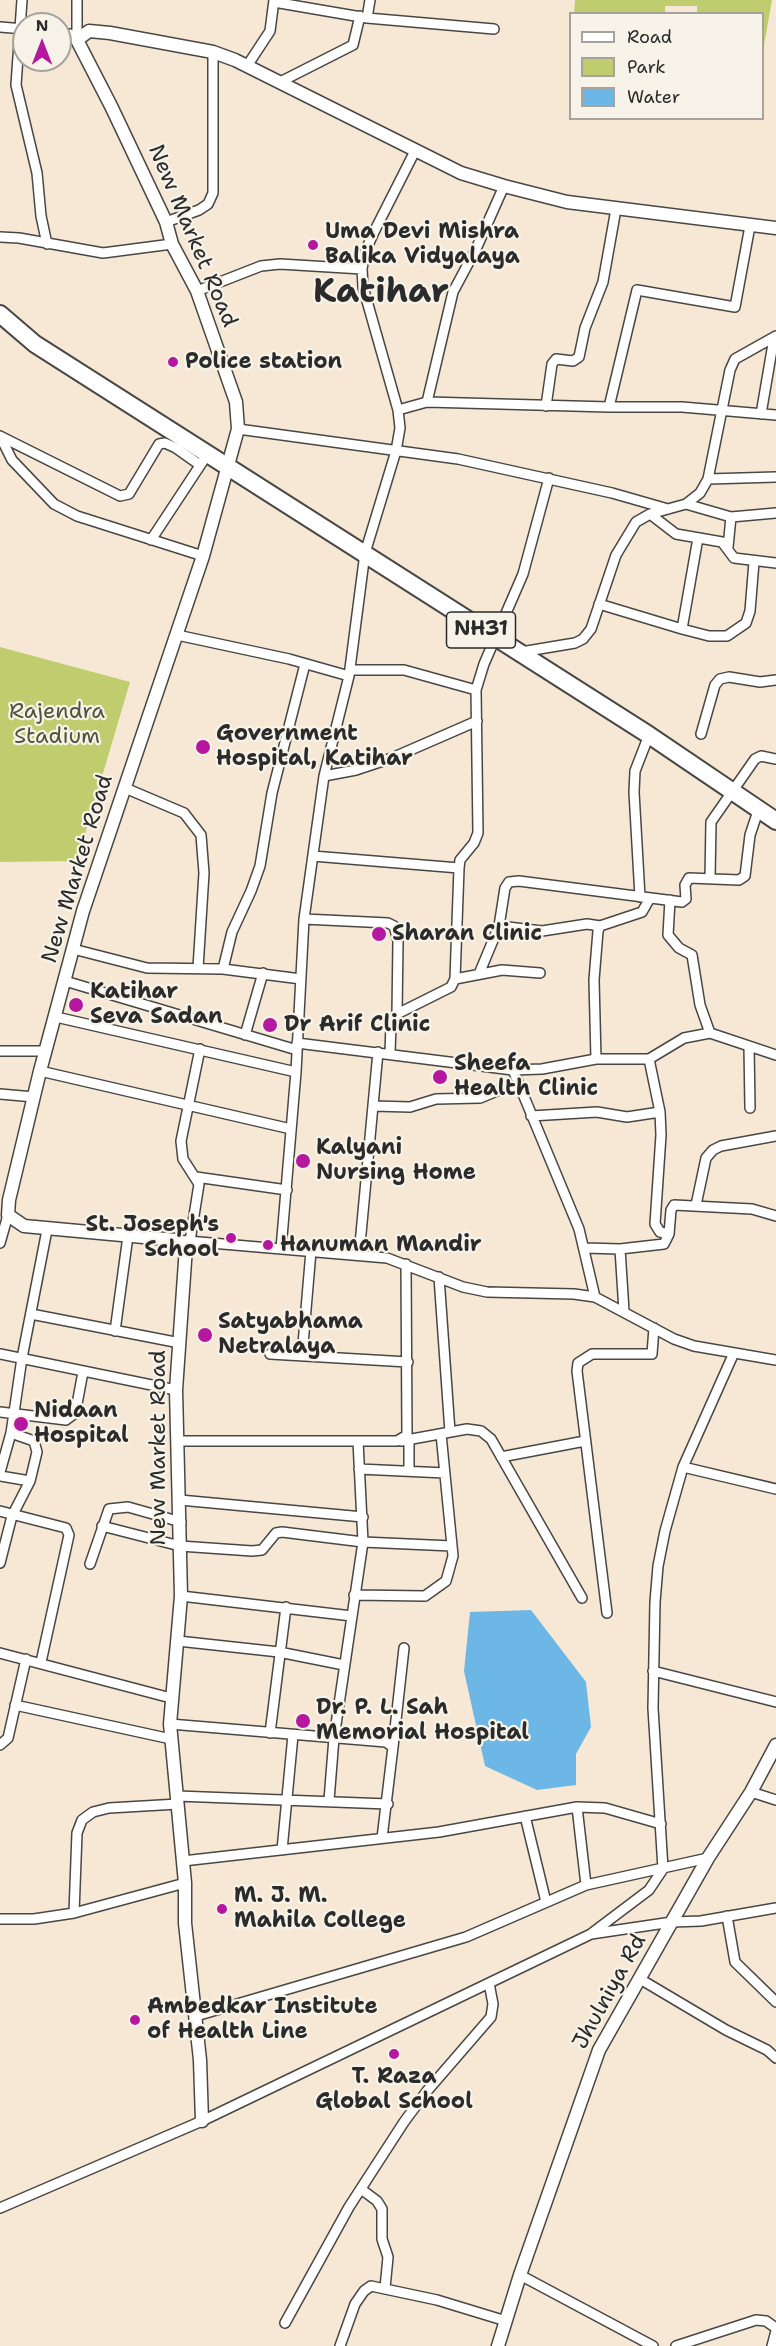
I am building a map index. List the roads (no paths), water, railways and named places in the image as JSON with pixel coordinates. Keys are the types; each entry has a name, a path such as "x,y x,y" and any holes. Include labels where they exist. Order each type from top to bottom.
{"highway":[{"name":"NH31","path":"0,314 35,344 186,439 204,460 228,465 495,639 650,735 776,821"}],"street":[{"path":"77,0 77,38"},
{"path":"280,82 353,45 370,0"},
{"path":"247,66 270,31 274,1 364,17 494,29"},
{"path":"72,37 77,38 89,31 110,33 213,52 280,82 461,173 504,186 567,202 776,228"},
{"name":"New Market Road","path":"8,1215 4,1199 56,1017 83,911 203,556 238,429 236,402 198,291 172,244 166,222 77,38"},
{"path":"166,222 199,210 208,204 213,193 213,52"},
{"path":"17,72 16,85 37,172 41,216 47,244"},
{"path":"281,1249 296,1071 304,918 324,776 349,673 364,553 396,451 400,428 398,410 366,299 362,269 365,252 415,151"},
{"path":"427,402 453,292 476,249 504,186"},
{"path":"546,406 552,364 556,359 573,361 579,357 585,328 603,282 616,209"},
{"path":"609,408 638,290 735,307 750,226"},
{"path":"0,237 19,237 103,253 172,244"},
{"path":"198,291 240,272 280,264 362,269"},
{"path":"518,653 575,643 583,639 591,629 616,555 636,522 650,514 686,504 700,493 708,479 735,359 775,337"},
{"path":"761,414 775,337"},
{"path":"398,410 427,402 609,408 682,406 776,415"},
{"path":"238,429 458,459 549,478 668,509"},
{"path":"0,436 120,496 129,494 159,444 165,443 204,460 151,540"},
{"path":"0,436 12,460 54,504 77,516 203,556"},
{"path":"708,479 776,477"},
{"path":"397,1014 451,987 455,979 460,860 474,843 478,833 476,690 523,574 549,478"},
{"path":"686,504 731,517 776,513"},
{"path":"650,514 676,534 714,539 728,547 734,558 776,563"},
{"path":"728,547 731,517"},
{"path":"681,629 698,537"},
{"path":"599,603 681,629 709,636 727,636 746,623 750,611 754,562"},
{"path":"177,635 349,673 404,670 437,677 476,690"},
{"path":"223,969 232,932 260,866 272,793 305,664"},
{"path":"701,734 715,685 720,679 760,682 776,680"},
{"path":"324,776 356,770 392,758 477,721"},
{"path":"640,897 634,792 635,771 650,735"},
{"path":"710,878 711,822 755,759 762,756 776,759"},
{"path":"125,788 184,813 201,835 204,873 198,968"},
{"path":"479,974 499,927 505,888 509,882 519,881 682,902 686,899 685,885 690,878 739,880 745,876 748,841 759,808"},
{"path":"313,856 459,868"},
{"path":"499,927 542,931 588,924 600,926 636,915 646,908 650,898"},
{"path":"670,900 668,935 671,942 692,954 699,999 711,1033"},
{"path":"304,918 388,923 394,926 398,941 397,1014 392,1024 390,1053"},
{"path":"596,1059 594,980 600,926"},
{"path":"73,950 147,968 223,969 301,979"},
{"path":"455,979 502,970 540,973"},
{"path":"245,1035 263,973"},
{"path":"65,981 245,1035 297,1047 390,1053 513,1070 542,1069 596,1059 649,1059 684,1038 711,1033 776,1055"},
{"path":"56,1017 296,1071"},
{"path":"749,1046 750,1108"},
{"path":"190,1241 199,1184 181,1151 200,1049"},
{"path":"0,1051 46,1051"},
{"path":"359,1255 378,1052"},
{"path":"649,1059 660,1112 656,1224 660,1232 669,1234"},
{"path":"513,1070 585,1248 595,1297"},
{"path":"40,1071 291,1129"},
{"path":"373,1106 399,1108 436,1099 480,1098 508,1086 519,1085"},
{"path":"0,1094 34,1097"},
{"path":"531,1116 597,1112 627,1117 660,1112"},
{"path":"696,1205 706,1158 712,1150 721,1146 776,1136"},
{"path":"196,1177 287,1190"},
{"path":"585,1248 620,1249 657,1247 664,1244 669,1234 670,1210 674,1205 752,1209 776,1216"},
{"path":"0,1244 8,1215 24,1226 47,1230 359,1255 406,1264 463,1287 487,1292 574,1294 595,1297 694,1346 733,1355 776,1360"},
{"path":"30,1481 0,1474 11,1433 12,1414 47,1230"},
{"path":"115,1331 128,1236"},
{"name":"New Market Road","path":"177,1240 186,1247 187,1259 176,1390 181,1596 170,1724 185,1883 185,1923 196,2016 202,2121"},
{"path":"620,1249 624,1311"},
{"path":"302,1356 311,1251"},
{"path":"397,1441 407,1435 406,1264"},
{"path":"354,1595 425,1596 446,1581 451,1569 452,1546 445,1473 446,1433 439,1277"},
{"path":"31,1314 180,1343"},
{"path":"608,1613 585,1441 578,1363 592,1354 652,1354 654,1328"},
{"path":"0,1354 176,1390"},
{"path":"270,1354 408,1362"},
{"path":"0,2208 202,2121 591,1934 649,1890 663,1869 652,1671 658,1566 683,1467 733,1355"},
{"path":"0,1412 66,1420 74,1414 83,1372"},
{"path":"177,1441 397,1441 467,1429 481,1431 491,1439 582,1598"},
{"path":"0,1561 12,1516 30,1481 37,1446 34,1441 11,1433"},
{"path":"409,1439 409,1471"},
{"path":"329,1800 334,1738 363,1542 358,1441"},
{"path":"501,1457 585,1441"},
{"path":"683,1467 776,1489"},
{"path":"359,1469 445,1473"},
{"path":"180,1500 363,1517"},
{"path":"90,1564 109,1509 118,1506 181,1522"},
{"path":"0,1511 12,1516 66,1528 69,1535 41,1662"},
{"path":"102,1526 180,1546 262,1550 276,1533 282,1532 363,1542 452,1546"},
{"path":"181,1596 352,1616"},
{"path":"270,1733 286,1607"},
{"path":"178,1641 279,1652 344,1665"},
{"path":"382,1838 388,1804 404,1648"},
{"path":"0,1653 171,1698"},
{"path":"0,1745 8,1738 26,1659"},
{"path":"652,1671 776,1702"},
{"path":"15,1705 171,1739"},
{"path":"170,1724 380,1741 393,1747"},
{"path":"282,1850 293,1735"},
{"name":"Jhulniya Rd","path":"498,2346 520,2275 599,2050 708,1858 751,1792 776,1745"},
{"path":"751,1792 776,1800"},
{"path":"74,1913 77,1833 82,1820 93,1812 178,1800 287,1798 388,1804"},
{"path":"183,1861 439,1832 577,1807 605,1808 661,1824"},
{"path":"577,1807 586,1885"},
{"path":"525,1816 546,1902"},
{"path":"196,2016 466,1937 586,1885 708,1858"},
{"path":"0,1919 74,1913 185,1883"},
{"path":"591,1934 776,1908"},
{"path":"727,1916 735,1962 776,2002"},
{"path":"640,1979 726,2031 767,2050 776,2058"},
{"path":"285,2323 361,2189 427,2091 491,2017 493,2004 489,1983"},
{"path":"361,2189 377,2201 382,2209 382,2239 388,2257 385,2288"},
{"path":"520,2275 653,2346"},
{"path":"339,2346 346,2322 364,2290 372,2286 437,2300 506,2320"},
{"path":"676,2346 756,2320 766,2321 776,2330 772,2346"}],"water":[{"path":"531,1610 586,1682 591,1727 576,1754 576,1785 537,1790 485,1766 464,1671 470,1612"}],"place":[{"name":"Uma Devi Mishra Balika Vidyalaya","path":"313,245"},
{"name":"Police station","path":"173,362"},
{"name":"Government Hospital, Katihar","path":"203,747"},
{"name":"Sharan Clinic","path":"379,934"},
{"name":"Katihar Seva Sadan","path":"76,1005"},
{"name":"Dr Arif Clinic","path":"270,1025"},
{"name":"Sheefa Health Clinic","path":"440,1077"},
{"name":"Kalyani Nursing Home","path":"303,1161"},
{"name":"St. Joseph's School","path":"231,1238"},
{"name":"Hanuman Mandir","path":"268,1245"},
{"name":"Satyabhama Netralaya","path":"205,1335"},
{"name":"Nidaan Hospital","path":"21,1424"},
{"name":"Dr. P. L. Sah Memorial Hospital","path":"303,1721"},
{"name":"M. J. M. Mahila College","path":"222,1909"},
{"name":"Ambedkar Institute of Health Line","path":"135,2020"},
{"name":"T. Raza Global School","path":"394,2054"}],"district":[{"name":"Katihar","path":"381,293"}],"park label":[{"name":"Rajendra Stadium","path":"57,724"}]}
